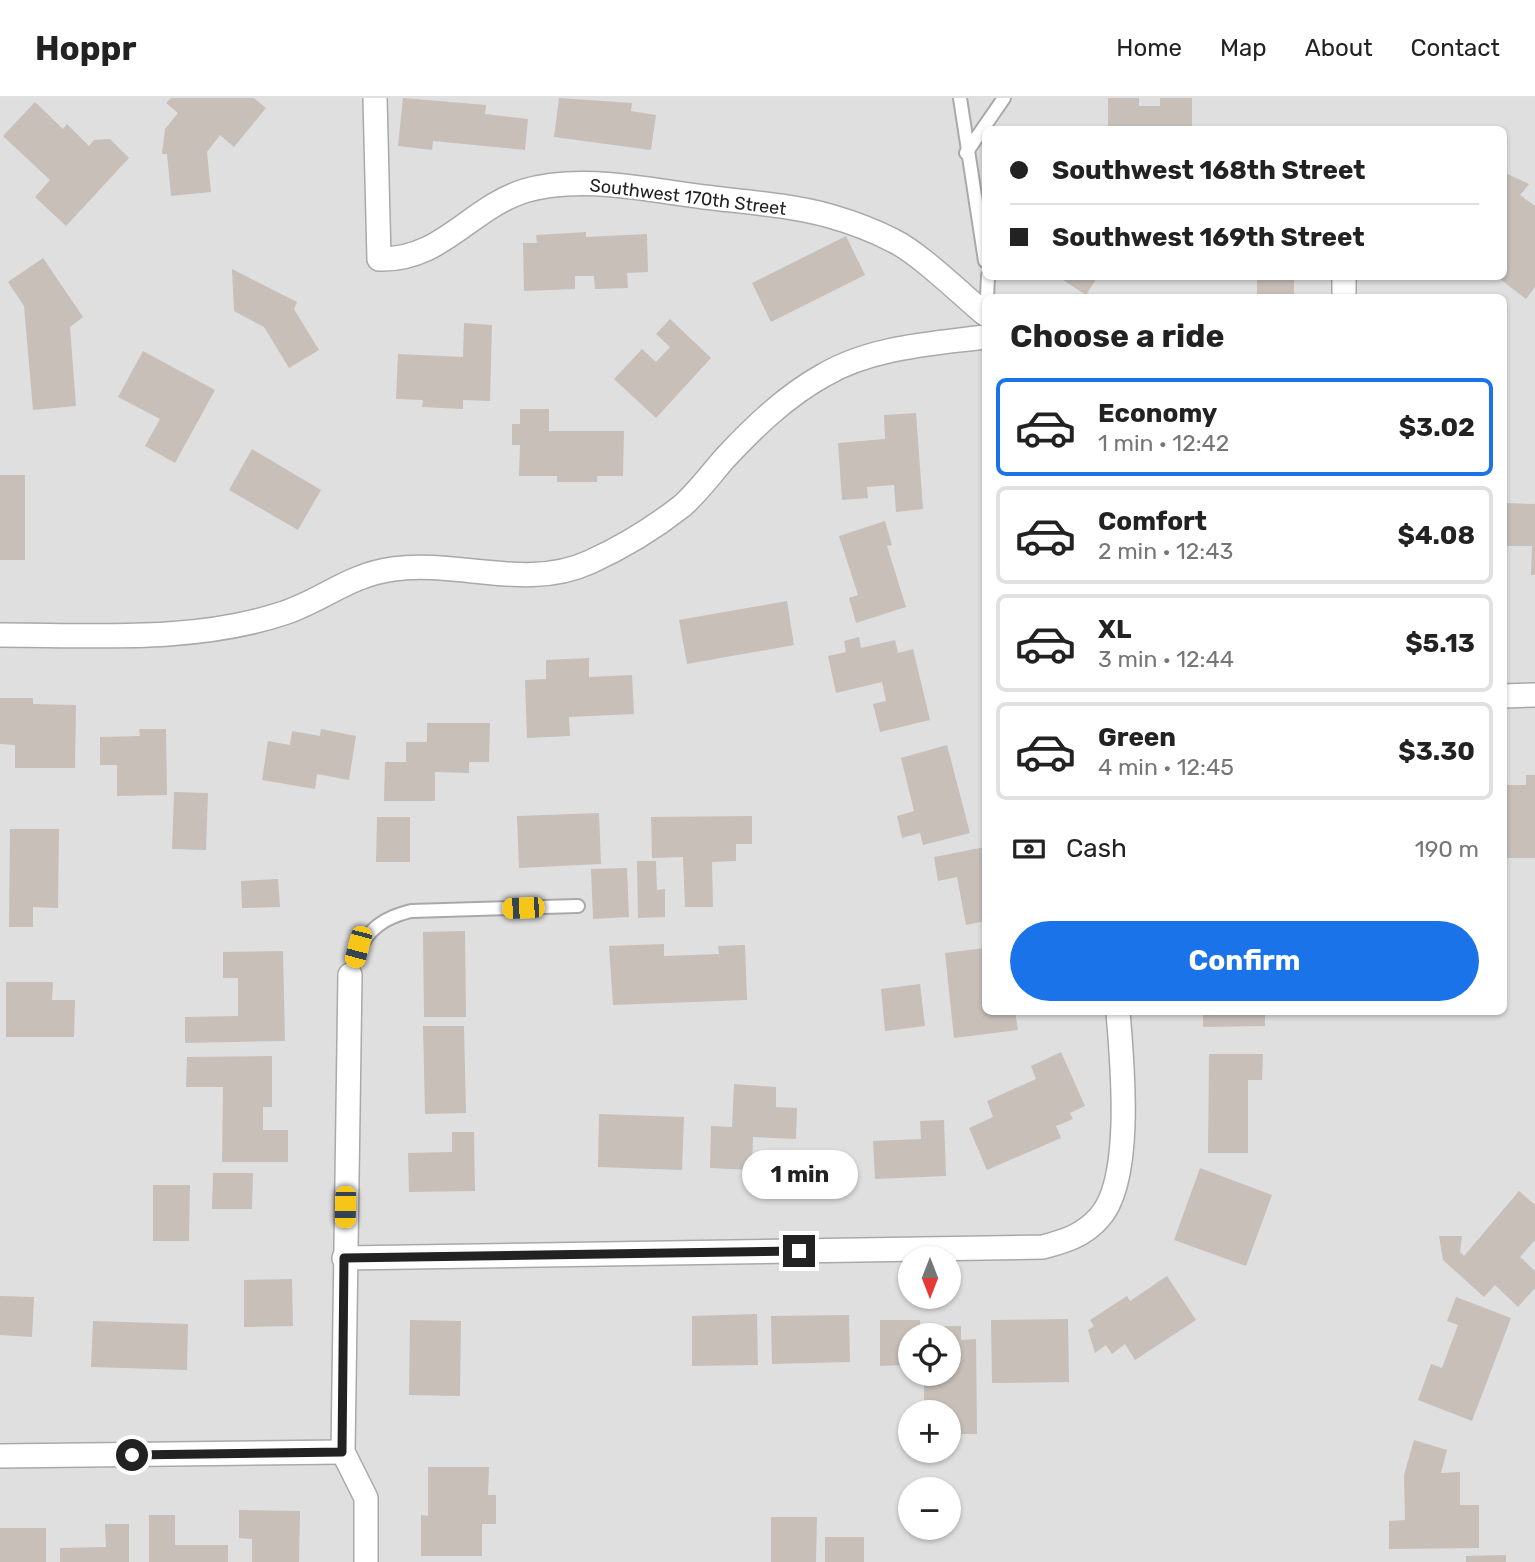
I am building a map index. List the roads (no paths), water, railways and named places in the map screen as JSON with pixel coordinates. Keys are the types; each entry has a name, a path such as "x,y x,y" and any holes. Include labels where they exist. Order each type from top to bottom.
{"street":[{"name":"Southwest 170th Street","path":"375,98 379,259 417,255 442,243 468,220 524,191 571,184 632,188 757,203 830,216 896,241 982,312"},
{"path":"0,635 173,633 235,624 285,612 359,576 395,569 452,569 515,576 550,573 587,564 632,541 683,505 741,441 786,399 825,374 866,357 916,345 982,337"},
{"path":"1507,696 1535,695"},
{"path":"350,975 342,1452 366,1497 366,1562"},
{"path":"344,1258 1043,1247 1076,1238 1101,1217 1115,1191 1119,1166 1122,1061 1118,1015"},
{"path":"0,1456 342,1452"}],"lane":[{"path":"960,98 966,153 982,244"},
{"path":"985,126 1004,98"},
{"path":"966,153 982,130"},
{"path":"350,975 358,947 382,922 396,915 411,911 578,906"}]}
